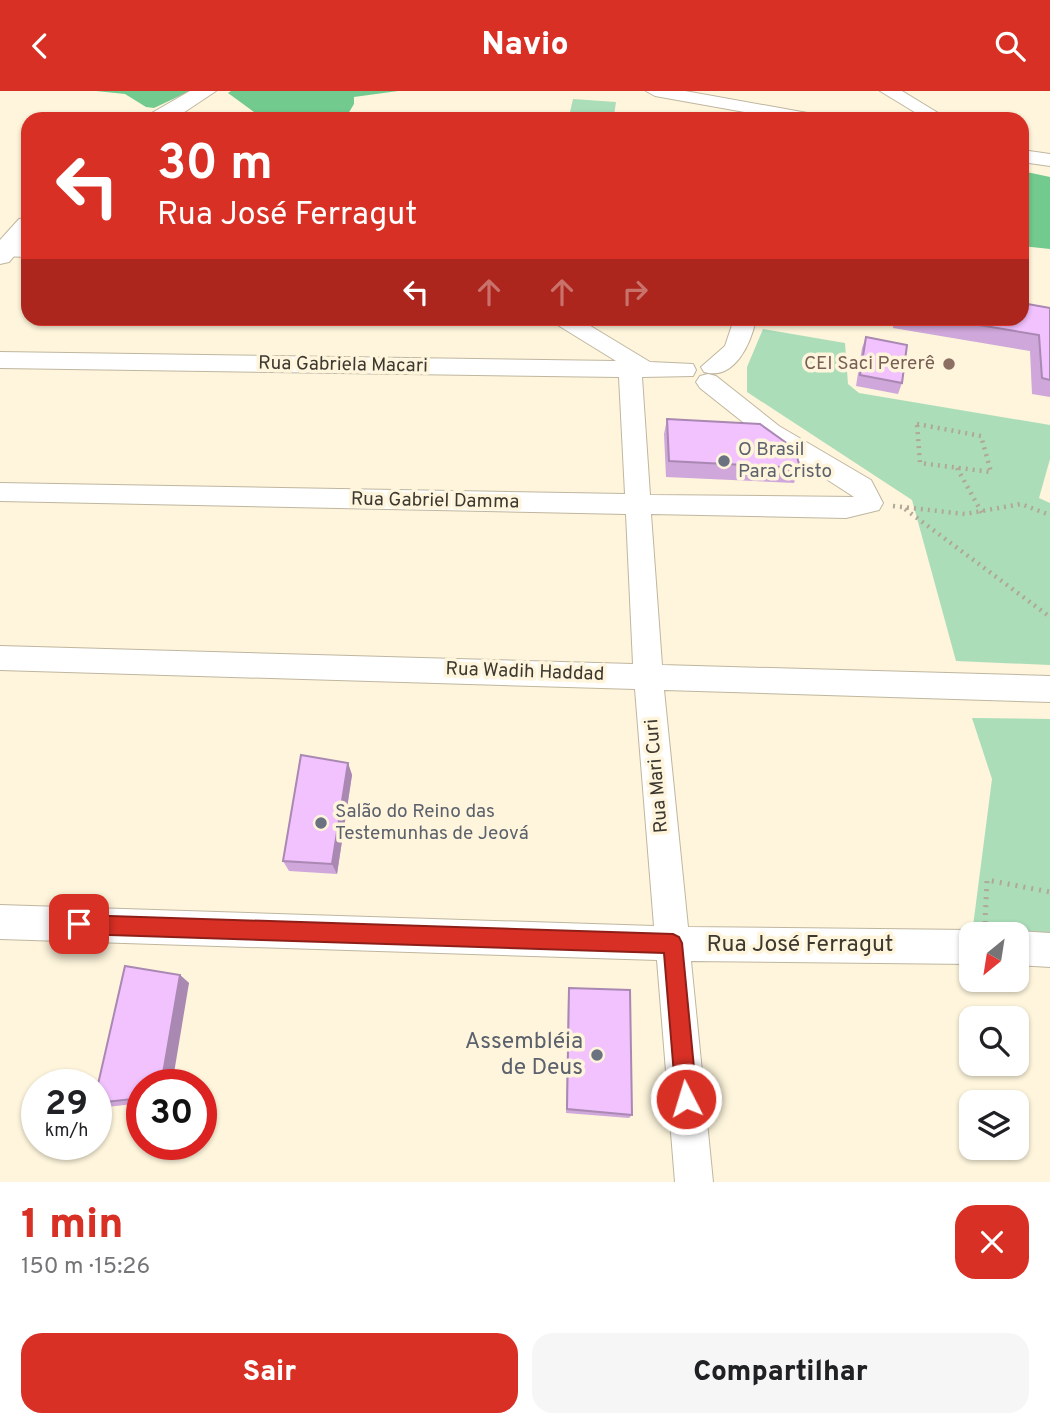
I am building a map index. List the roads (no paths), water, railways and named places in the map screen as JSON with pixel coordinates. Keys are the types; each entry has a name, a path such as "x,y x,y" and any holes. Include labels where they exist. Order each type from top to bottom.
{"street":[{"path":"170,112 205,91"},
{"path":"655,91 773,112"},
{"path":"713,91 738,106"},
{"path":"889,91 926,112"},
{"path":"1029,157 1050,160"},
{"path":"11,253 21,237"},
{"path":"574,326 637,369"},
{"path":"710,374 736,349 743,326"},
{"name":"Rua Gabriela Macari","path":"0,360 685,370 694,363 710,374"},
{"name":"Rua Mari Curi","path":"637,369 639,505 648,675 694,1182"},
{"name":"Rua Gabriel Damma","path":"0,492 846,508 870,503 862,487 771,432 710,374"},
{"name":"Rua Wadih Haddad","path":"0,658 648,675 1050,689"},
{"name":"Rua José Ferragut","path":"0,922 673,943 959,947"},
{"path":"1029,949 1050,950"}],"place":[{"name":"CEI Saci Pererê","path":"949,364"},
{"name":"O Brasil Para Cristo","path":"724,461"},
{"name":"Salão do Reino das Testemunhas de Jeová","path":"321,823"},
{"name":"Assembléia de Deus","path":"597,1055"}]}
